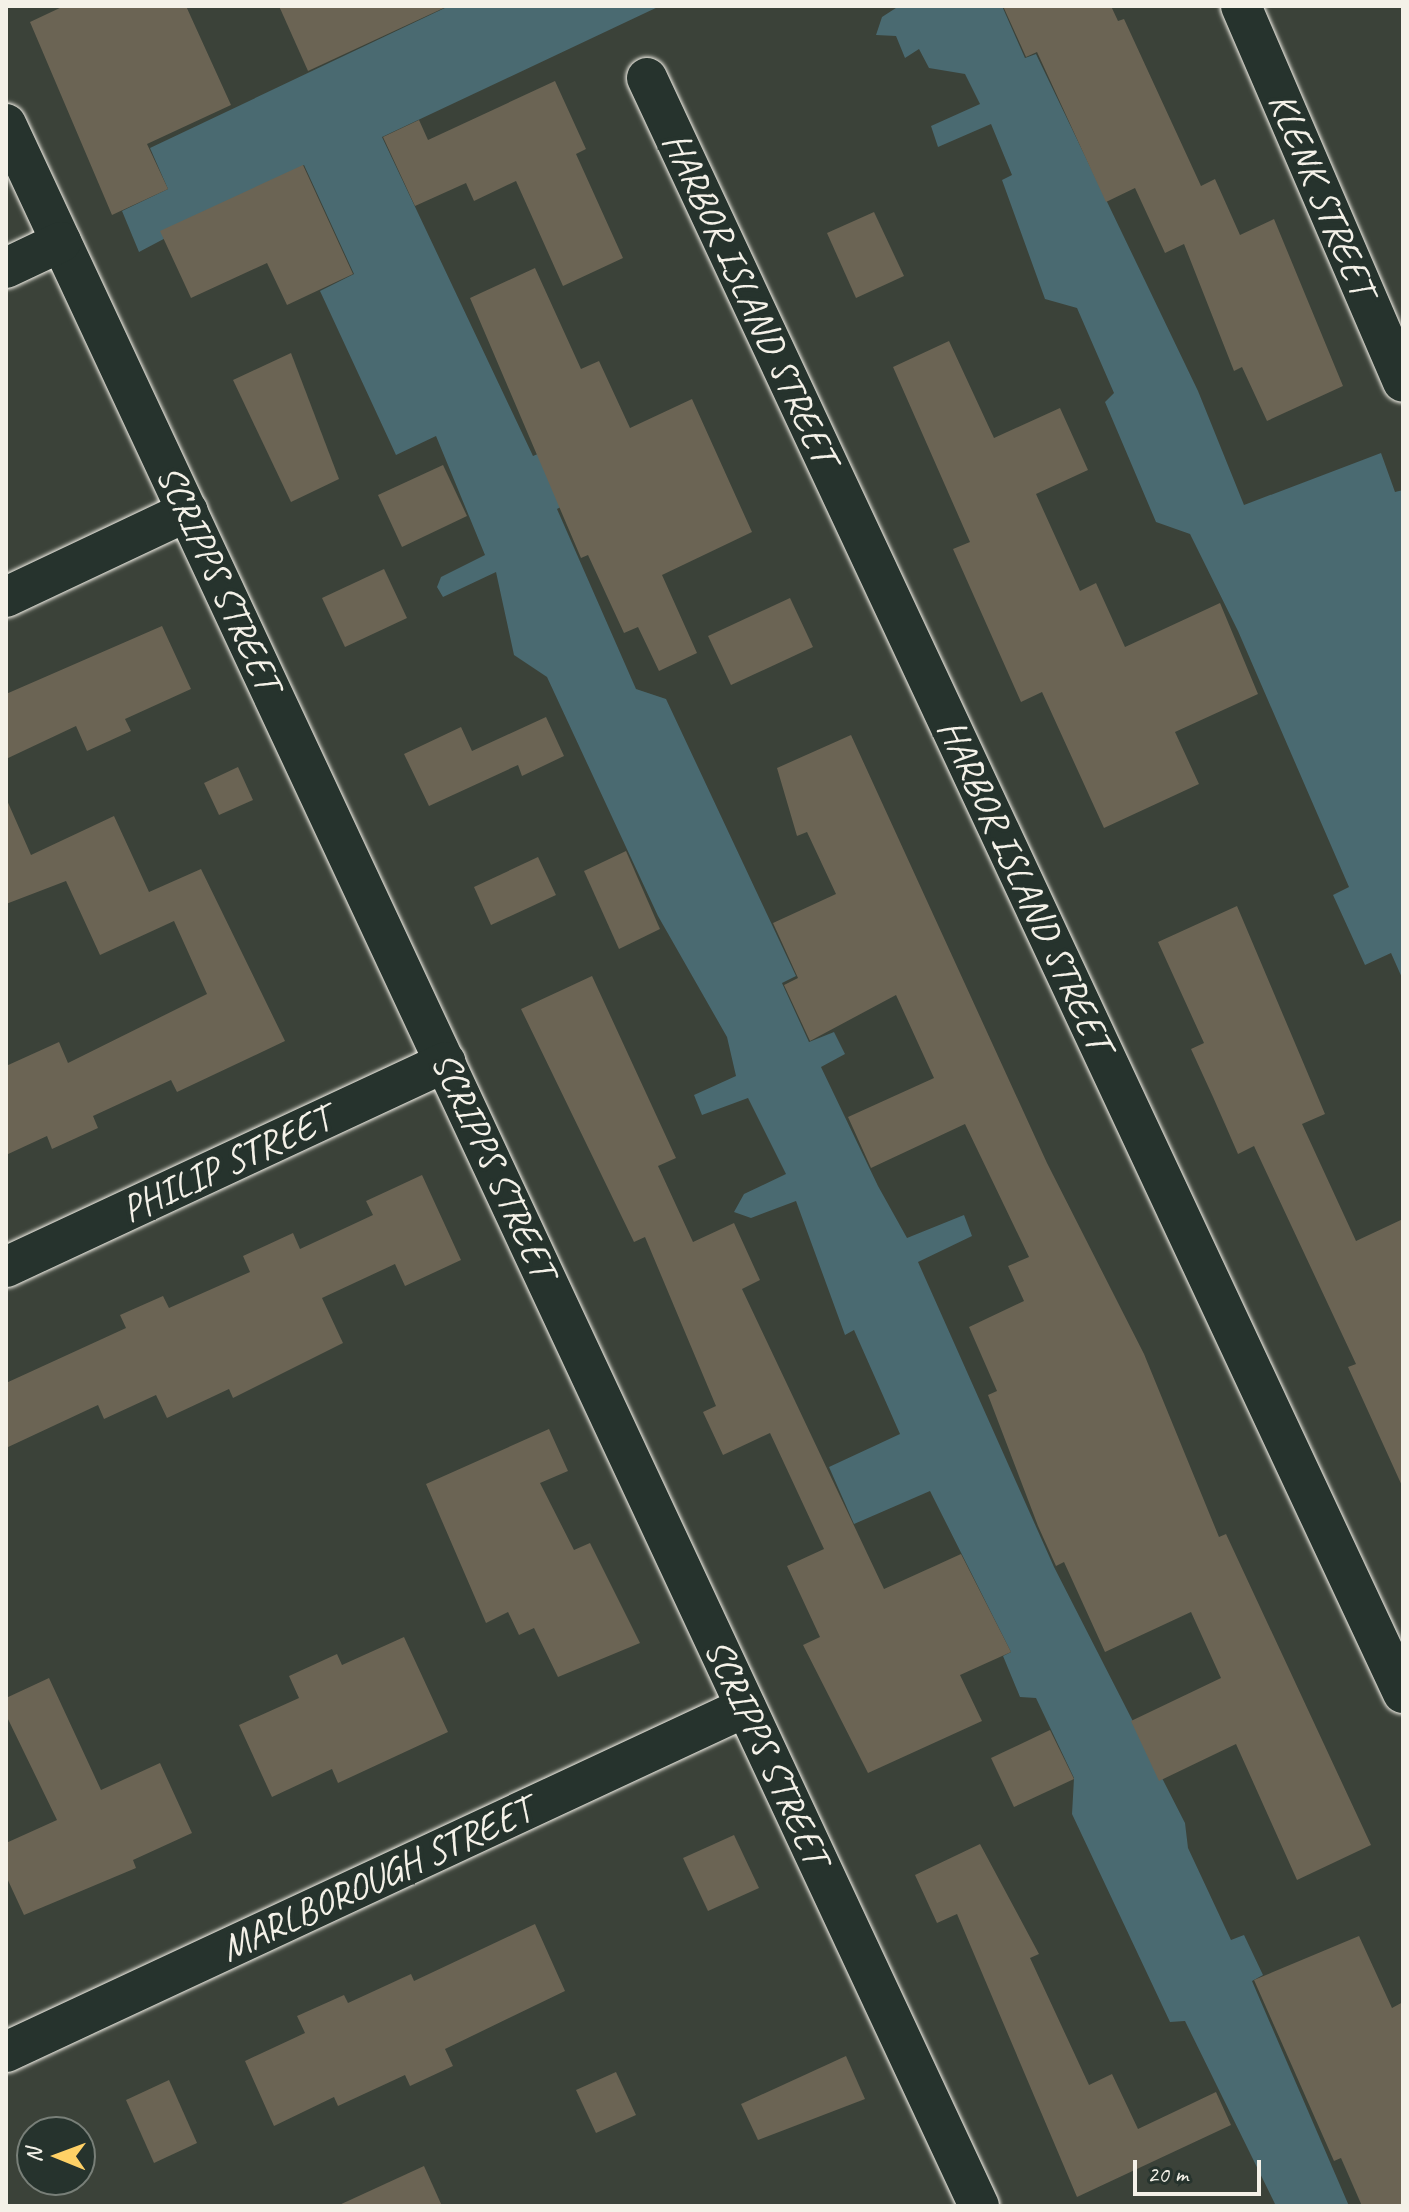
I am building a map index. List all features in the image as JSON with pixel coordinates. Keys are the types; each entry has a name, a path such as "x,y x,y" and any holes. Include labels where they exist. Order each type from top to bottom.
{"street":[{"name":"KLENK STREET","path":"1241,6 1403,382"},
{"name":"HARBOR ISLAND STREET","path":"647,78 1403,1693"},
{"name":"SCRIPPS STREET","path":"6,124 979,2206"},
{"path":"6,268 61,242"},
{"path":"6,597 188,511"},
{"name":"PHILIP STREET","path":"6,1267 446,1062"},
{"name":"MARLBOROUGH STREET","path":"6,2052 746,1707"}],"water":[{"path":"449,6 660,6 382,137 533,456 547,450 572,501 557,509 636,689 666,699 796,976 782,983 809,1042 834,1032 845,1054 821,1067 878,1186 907,1238 964,1215 972,1236 918,1262 1054,1567 1185,1823 1188,1848 1231,1940 1244,1935 1263,1975 1252,1981 1349,2206 1276,2206 1185,2021 1170,2022 1072,1814 1074,1778 1036,1698 1020,1697 1003,1656 1011,1652 930,1491 854,1524 829,1467 900,1434 854,1330 845,1335 796,1201 751,1218 734,1212 744,1194 786,1174 748,1098 702,1115 694,1095 736,1076 727,1037 658,916 547,677 514,655 496,572 443,597 437,587 441,577 485,555 436,436 396,455 320,291 354,274 304,165 139,252 122,211 168,189 150,148"},
{"path":"899,6 1002,6 1025,58 1036,54 1198,391 1244,505 1381,453 1395,492 1403,490 1403,980 1391,953 1365,965 1333,895 1349,887 1238,631 1190,534 1156,522 1105,402 1114,393 1077,308 1045,299 1002,180 1012,175 991,124 938,147 931,126 980,104 965,74 929,68 919,49 905,58 896,36 876,35 882,17"}],"building":[{"path":"64,6 186,6 231,105 147,144 168,189 112,215 30,22"},
{"path":"279,6 448,6 308,71"},
{"path":"1003,6 1111,6 1118,21 1124,19 1201,186 1215,179 1240,235 1274,219 1343,386 1267,421 1242,367 1234,371 1184,244 1165,253 1135,188 1106,202 1037,52 1026,57"},
{"path":"555,81 586,149 576,154 623,258 563,286 516,181 474,201 466,183 415,206 383,137 419,120 428,140"},
{"path":"303,165 353,274 287,305 267,263 191,298 160,231"},
{"path":"874,212 904,276 856,298 827,233"},
{"path":"535,268 581,369 599,361 630,428 692,399 752,532 662,575 697,653 659,671 638,627 624,633 588,555 581,558 470,298"},
{"path":"949,341 994,438 1060,408 1088,470 1036,494 1080,591 1096,583 1125,647 1220,603 1258,694 1175,732 1199,784 1104,828 1042,692 1021,702 953,549 970,542 893,367"},
{"path":"291,353 339,479 291,502 233,380"},
{"path":"443,465 467,516 402,547 378,495"},
{"path":"384,569 407,618 345,647 322,598"},
{"path":"790,598 813,647 731,685 708,636"},
{"path":"162,626 191,689 125,719 131,731 87,751 76,726 6,759 6,694"},
{"path":"546,717 564,756 522,776 518,765 429,806 404,754 461,727 472,751"},
{"path":"851,735 1047,1163 1144,1354 1219,1537 1226,1534 1371,1845 1297,1880 1236,1744 1159,1781 1131,1721 1221,1678 1191,1612 1105,1652 1064,1562 1056,1566 1038,1526 988,1395 997,1391 969,1327 1024,1301 1008,1266 1029,1257 965,1124 871,1168 848,1117 934,1078 896,995 810,1041 784,985 798,978 773,923 836,894 807,832 797,836 777,768"},
{"path":"238,767 253,800 219,815 204,783"},
{"path":"6,798 31,855 114,816 149,892 201,869 285,1041 177,1092 171,1080 93,1116 98,1128 52,1149 47,1136 6,1155 6,1066 59,1042 68,1063 207,994 174,921 100,955 66,881 6,904"},
{"path":"626,851 660,929 619,949 584,871"},
{"path":"538,857 556,895 491,925 474,887"},
{"path":"1237,906 1325,1114 1302,1124 1356,1241 1403,1219 1403,1488 1348,1367 1356,1364 1254,1146 1238,1154 1191,1049 1204,1043 1158,942"},
{"path":"592,976 676,1158 658,1166 693,1242 734,1223 760,1280 742,1289 884,1589 961,1554 1011,1652 960,1675 982,1721 868,1773 803,1645 820,1637 787,1566 824,1549 770,1433 723,1455 703,1412 716,1406 645,1237 634,1242 521,1009"},
{"path":"422,1175 461,1260 405,1286 395,1264 322,1298 343,1343 233,1398 229,1389 167,1418 156,1395 104,1419 98,1405 6,1448 6,1383 126,1328 120,1315 163,1296 169,1308 250,1272 243,1256 293,1233 300,1249 373,1215 366,1201"},
{"path":"549,1429 568,1471 540,1483 574,1550 590,1543 640,1643 558,1677 534,1628 519,1635 508,1612 486,1623 426,1484"},
{"path":"404,1637 448,1732 338,1783 332,1769 272,1797 239,1725 299,1698 289,1676 337,1654 342,1665"},
{"path":"49,1678 101,1790 160,1763 192,1833 133,1860 136,1868 24,1915 6,1876 6,1843 57,1820 6,1715 6,1698"},
{"path":"1050,1730 1074,1779 1014,1807 991,1758"},
{"path":"734,1835 759,1888 708,1911 683,1858"},
{"path":"980,1844 1039,1954 1030,1958 1089,2085 1112,2074 1138,2129 1216,2092 1231,2125 1077,2197 957,1914 937,1923 915,1875"},
{"path":"535,1924 565,1991 445,2049 453,2066 410,2086 405,2075 338,2106 334,2097 274,2126 245,2061 305,2033 297,2016 344,1995 348,2003 411,1974 414,1981"},
{"path":"1359,1936 1392,2008 1403,2002 1403,2206 1362,2206 1341,2158 1334,2161 1254,1980"},
{"path":"846,2056 865,2099 758,2140 741,2104"},
{"path":"616,2072 636,2115 596,2133 576,2090"},
{"path":"169,2080 197,2143 154,2163 126,2100"},
{"path":"424,2166 442,2206 337,2206"}]}
